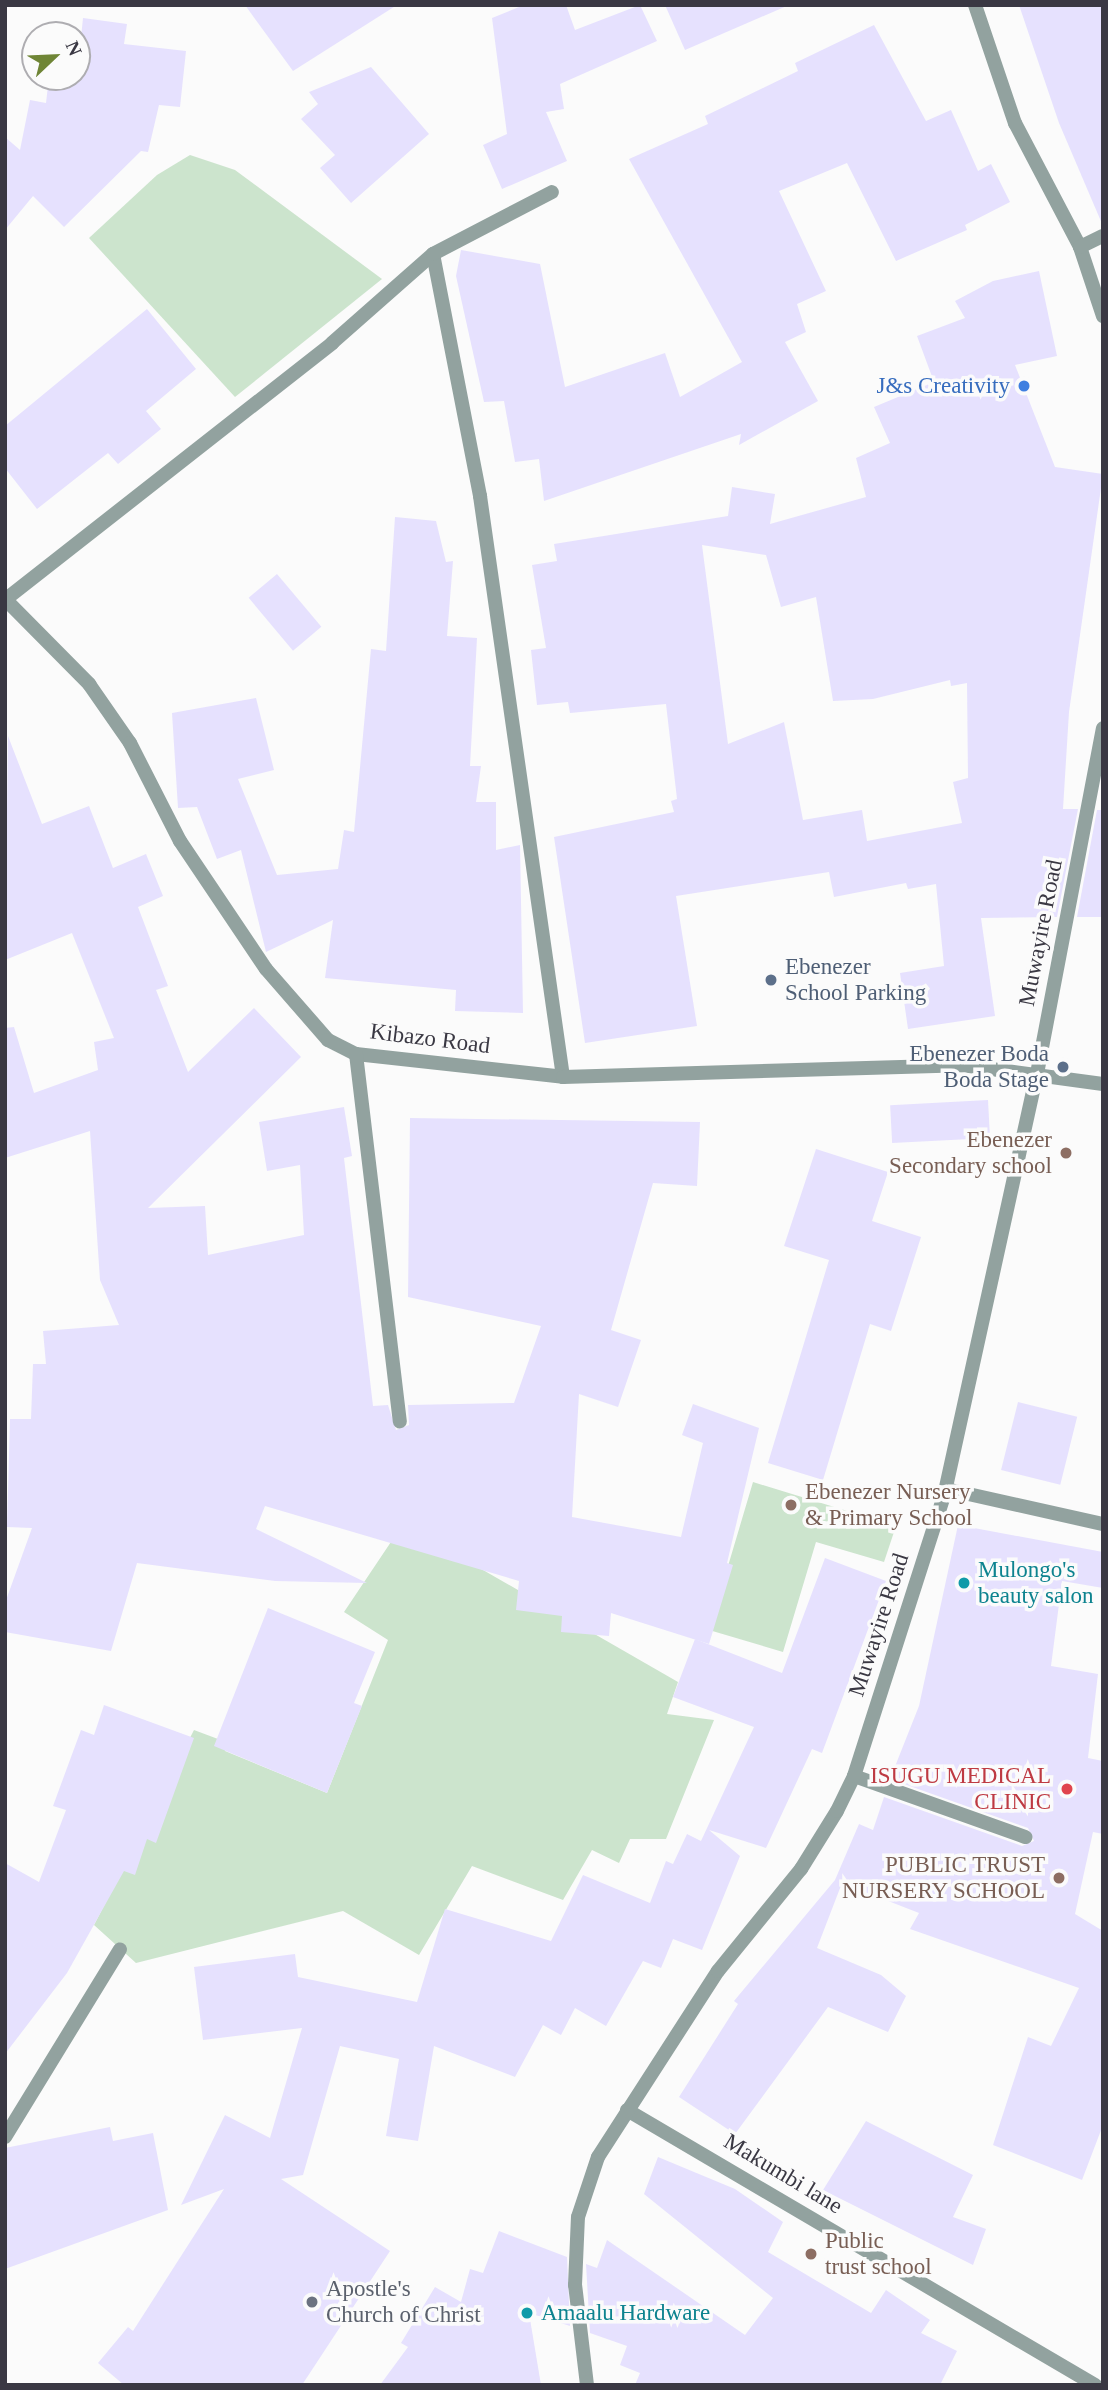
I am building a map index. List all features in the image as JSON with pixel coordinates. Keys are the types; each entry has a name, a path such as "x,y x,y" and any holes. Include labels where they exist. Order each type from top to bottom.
{"street":[{"path":"975,5 1015,123 1080,247 1103,316"},
{"path":"5,599 332,343 433,254 552,192"},
{"path":"1080,247 1103,236"},
{"path":"433,254 480,496 563,1077"},
{"name":"Kibazo Road","path":"5,599 89,684 130,743 180,841 265,969 328,1040 356,1054 563,1077 788,1074 897,1065 962,1065 1036,1079 1103,1084"},
{"name":"Muwayire Road","path":"587,2385 575,2285 578,2217 598,2157 718,1970 801,1869 854,1776 946,1489 1036,1079 1103,728"},
{"path":"356,1054 400,1421"},
{"path":"946,1489 1103,1524"},
{"path":"854,1776 1025,1837"},
{"path":"5,2137 120,1949"},
{"name":"Makumbi lane","path":"627,2109 1096,2385"}],"green space":[{"path":"190,155 235,170 382,279 235,397 89,238 157,175"},
{"path":"753,1482 896,1526 884,1562 816,1542 783,1652 709,1630"},
{"path":"403,1524 678,1682 667,1714 714,1720 666,1839 630,1839 619,1863 592,1850 563,1900 472,1866 419,1955 343,1911 136,1963 94,1925 194,1730 226,1742 225,1751 327,1793 388,1640 344,1612"}],"building":[{"path":"245,5 397,5 293,71"},
{"path":"524,5 566,5 575,30 640,5 657,41 560,84 564,109 546,112 567,161 502,189 483,145 507,134 492,18"},
{"path":"665,5 789,5 685,50"},
{"path":"1019,5 1103,5 1103,226 1059,123"},
{"path":"83,18 127,24 124,44 186,51 180,107 159,105 148,152 141,151 64,227 33,196 5,230 5,137 20,150 30,100 46,103 47,91 91,91 91,21 83,21"},
{"path":"874,25 926,121 951,110 978,171 991,164 1010,202 965,225 967,230 896,261 847,163 779,191 826,291 797,304 806,332 785,342 818,401 739,445 741,434 544,501 539,459 515,462 504,401 484,402 456,276 461,250 540,264 565,387 665,353 680,397 742,362 629,159 708,124 705,116 798,71 795,63"},
{"path":"371,67 429,134 351,203 320,168 335,155 301,119 318,104 309,92"},
{"path":"1039,271 1057,356 1015,365 1055,467 1103,474 1069,712 1063,809 1078,809 1057,917 981,918 995,1016 908,1029 900,973 944,966 936,884 908,889 906,883 834,897 829,872 676,896 697,1026 585,1043 554,837 674,812 671,801 677,799 666,704 570,713 568,702 537,705 531,650 546,648 532,565 557,561 554,544 728,516 732,487 775,494 770,524 866,497 856,458 890,443 874,407 934,382 917,336 965,318 955,301 993,281","holes":["702,545 766,555 781,607 816,597 833,701 873,699 950,680 951,686 967,683 968,778 953,782 962,823 867,841 862,810 803,820 784,722 728,744"]},
{"path":"147,309 196,369 146,411 161,429 118,464 108,453 37,509 5,468 5,426"},
{"path":"395,517 436,521 446,562 453,561 447,636 477,638 470,766 481,766 476,802 496,802 496,850 520,845 523,1013 455,1011 456,990 325,978 333,920 266,952 241,850 217,859 197,807 178,808 172,713 256,698 274,770 238,779 277,875 338,869 344,830 354,832 371,649 386,651"},
{"path":"277,574 321,627 293,651 249,598"},
{"path":"8,736 42,824 89,806 113,868 146,854 163,896 138,907 168,986 156,990 188,1072 254,1008 301,1057 148,1208 205,1206 208,1255 304,1235 300,1165 267,1171 259,1122 344,1107 352,1156 344,1158 373,1406 388,1405 396,1430 409,1425 408,1405 514,1403 541,1326 408,1297 410,1118 700,1122 697,1186 653,1183 611,1330 641,1340 618,1407 579,1394 572,1517 681,1537 703,1443 682,1435 693,1404 759,1428 727,1563 733,1565 709,1644 611,1613 609,1636 561,1632 562,1616 516,1610 519,1581 265,1506 256,1529 367,1583 275,1581 137,1563 111,1651 5,1632 5,1603 32,1528 7,1527 10,1419 31,1419 33,1364 46,1364 43,1331 119,1325 100,1280 90,1131 5,1158 5,1028 14,1027 34,1093 98,1070 94,1042 114,1038 72,933 5,960"},
{"path":"1097,810 1103,810 1103,917 1077,917"},
{"path":"988,1100 990,1138 892,1143 890,1105"},
{"path":"816,1149 888,1172 872,1221 921,1237 891,1331 870,1324 823,1480 768,1463 829,1260 784,1246"},
{"path":"1018,1402 1077,1417 1060,1485 1001,1470"},
{"path":"958,1525 1103,1552 1103,1588 1062,1581 1051,1666 1098,1674 1088,1758 1103,1761 1103,1834 1093,1832 1075,1914 1103,1931 1103,2125 1082,2180 993,2145 1028,2037 1051,2046 1079,1988 910,1929 919,1913 842,1883 817,1948 881,1975 906,1996 888,2032 828,2007 735,2134 679,2097 738,2004 734,2001 835,1880 859,1824 873,1830 884,1797 1022,1846 1034,1841 1028,1828 890,1779 919,1706"},
{"path":"825,1558 886,1581 822,1753 812,1749 766,1848 709,1830 740,1856 702,1950 673,1939 661,1968 643,1961 606,2026 575,2008 561,2035 543,2025 515,2077 434,2046 418,2141 386,2136 399,2059 340,2046 303,2175 281,2179 390,2251 302,2385 124,2385 98,2363 128,2327 133,2331 224,2189 181,2205 225,2115 270,2138 302,2028 203,2040 194,1967 295,1954 298,1977 417,2002 445,1909 551,1941 583,1875 650,1903 666,1861 673,1864 687,1834 701,1841 754,1727 673,1697 695,1639 782,1673"},
{"path":"268,1608 375,1652 354,1703 362,1706 327,1793 214,1746"},
{"path":"104,1705 194,1738 156,1843 147,1839 135,1875 124,1871 67,1973 5,2054 5,1863 39,1882 66,1810 53,1806 81,1730 94,1735"},
{"path":"866,2121 973,2175 953,2217 986,2229 973,2265 823,2190"},
{"path":"110,2127 113,2141 153,2133 168,2210 5,2269 5,2148"},
{"path":"658,2157 735,2189 783,2222 768,2252 871,2313 886,2290 930,2320 921,2333 957,2351 940,2385 635,2385 640,2373 620,2365 627,2346 590,2333 586,2264 597,2268 607,2240 745,2335 773,2298 644,2194"},
{"path":"499,2231 567,2257 570,2326 529,2313 541,2385 380,2385 408,2347 401,2343 435,2287 461,2302 470,2269 483,2273"}],"place":[{"name":"J&s Creativity","path":"1024,386"},
{"name":"Ebenezer School Parking","path":"771,980"},
{"name":"Ebenezer Boda Boda Stage","path":"1063,1067"},
{"name":"Ebenezer Secondary school","path":"1066,1153"},
{"name":"Ebenezer Nursery & Primary School","path":"791,1505"},
{"name":"Mulongo's beauty salon","path":"964,1583"},
{"name":"ISUGU MEDICAL CLINIC","path":"1067,1789"},
{"name":"PUBLIC TRUST NURSERY SCHOOL","path":"1059,1878"},
{"name":"Public trust school","path":"811,2254"},
{"name":"Apostle's Church of Christ","path":"312,2302"},
{"name":"Amaalu Hardware","path":"527,2313"}]}
